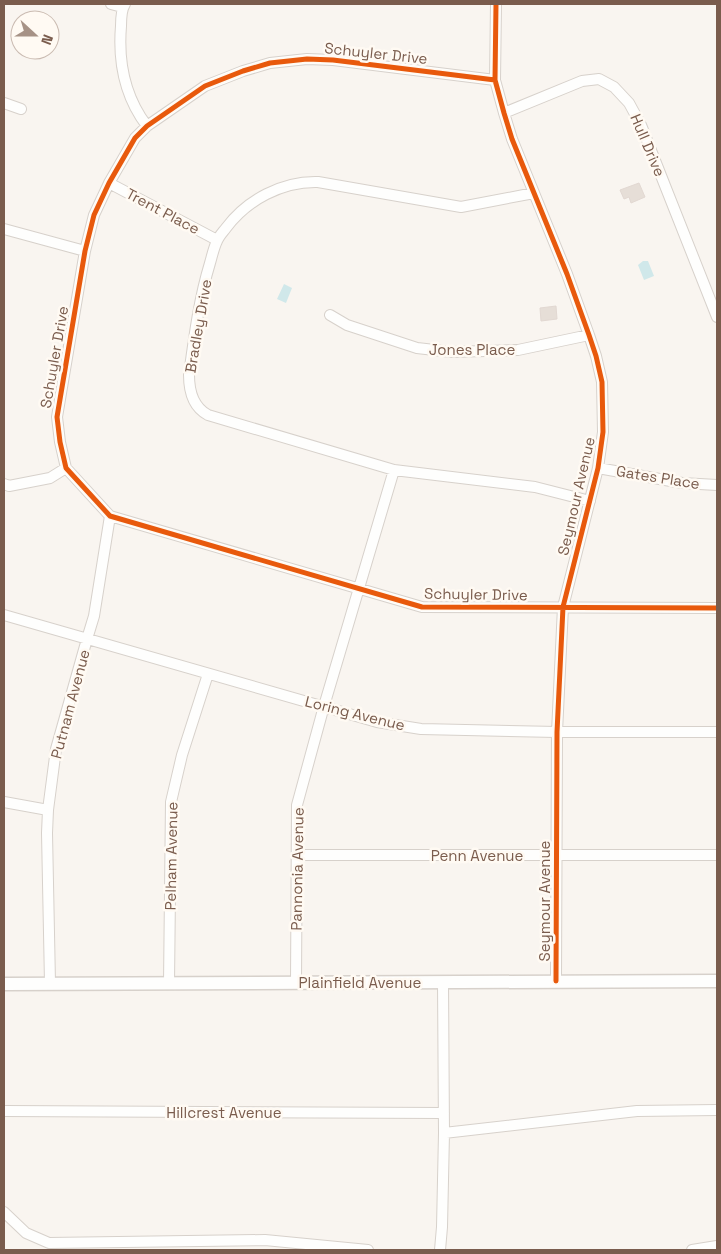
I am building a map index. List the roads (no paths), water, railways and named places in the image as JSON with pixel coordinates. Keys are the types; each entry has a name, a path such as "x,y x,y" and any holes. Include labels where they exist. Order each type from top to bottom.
{"street":[{"path":"111,4 124,5 120,49 122,65 131,98 138,114 147,126"},
{"name":"Seymour Avenue","path":"496,4 495,80 504,113 512,140 590,335 602,382 604,432 598,468 562,607 557,732 556,981"},
{"name":"Schuyler Drive","path":"495,80 333,60 307,59 270,63 205,86 147,126 135,138 109,183 94,215 85,251 57,416 66,468 110,516 359,587 422,607 717,608"},
{"name":"Hull Drive","path":"504,113 582,81 599,80 614,87 629,103 641,125 717,317"},
{"path":"4,103 21,109"},
{"name":"Bradley Drive","path":"534,193 461,207 318,182 304,181 283,186 267,193 246,206 217,240 204,283 189,375 189,389 199,410 208,415 394,470 520,484 590,501"},
{"name":"Trent Place","path":"109,183 217,240"},
{"path":"4,229 85,251"},
{"name":"Jones Place","path":"330,315 348,326 417,348 452,352 518,350 590,335"},
{"path":"4,484 9,486 50,478 66,468"},
{"name":"Gates Place","path":"598,468 682,482 717,485"},
{"name":"Pannonia Avenue","path":"296,983 297,805 324,706 394,470"},
{"name":"Putnam Avenue","path":"50,983 48,810 56,750 94,616 110,516"},
{"name":"Loring Avenue","path":"4,615 378,722 421,729 557,732 717,732"},
{"name":"Pelham Avenue","path":"169,983 171,802 182,755 208,674"},
{"path":"4,802 48,810"},
{"name":"Penn Avenue","path":"297,855 717,855"},
{"name":"Plainfield Avenue","path":"4,984 717,981"},
{"path":"440,1250 444,1134 443,982"},
{"path":"444,1134 637,1111 717,1110"},
{"name":"Hillcrest Avenue","path":"4,1111 444,1113"},
{"path":"4,1212 26,1233 49,1243 265,1240 368,1250"},
{"path":"692,1250 717,1246"}],"water":[{"path":"643,261 648,261 654,276 644,280 638,265"},
{"path":"284,284 292,288 286,303 277,299"}]}
